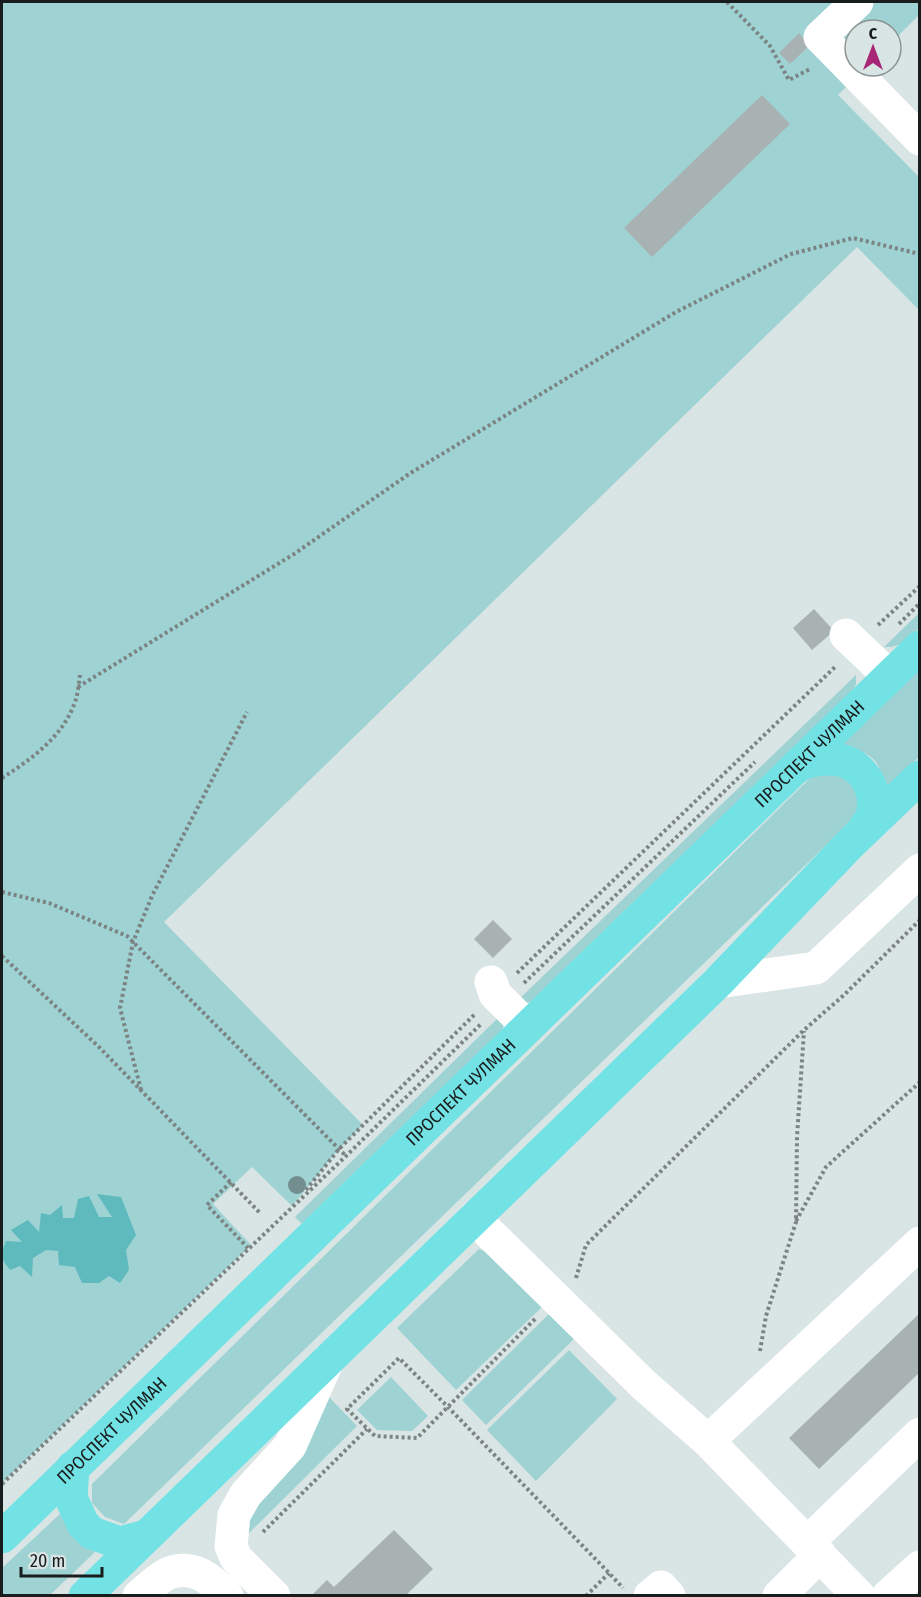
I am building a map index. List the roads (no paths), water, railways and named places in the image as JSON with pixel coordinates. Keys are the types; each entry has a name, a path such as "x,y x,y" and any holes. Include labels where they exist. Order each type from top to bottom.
{"main road":[{"name":"ПРОСПЕКТ ЧУЛМАН","path":"2,1537 791,771 865,653 920,647"},
{"path":"791,771 809,761 826,759 849,763 855,768 867,779 873,793 874,803 871,817 862,832"},
{"path":"85,1596 718,982 862,832 920,777"},
{"path":"73,1467 71,1498 83,1524 92,1533 120,1543 146,1536"}],"street":[{"path":"856,2 820,37 920,139"},
{"path":"718,982 816,968 920,870"},
{"path":"496,993 527,1026"},
{"path":"474,1218 644,1385 708,1441 859,1596"},
{"path":"708,1441 920,1243"},
{"path":"274,1596 236,1558 231,1546 234,1515 246,1494 290,1446 329,1358"},
{"path":"779,1596 813,1549 920,1434"},
{"path":"888,1596 920,1567"},
{"path":"139,1596 169,1573 189,1570 209,1578 227,1596"},
{"path":"650,1596 661,1587 669,1596"}]}
